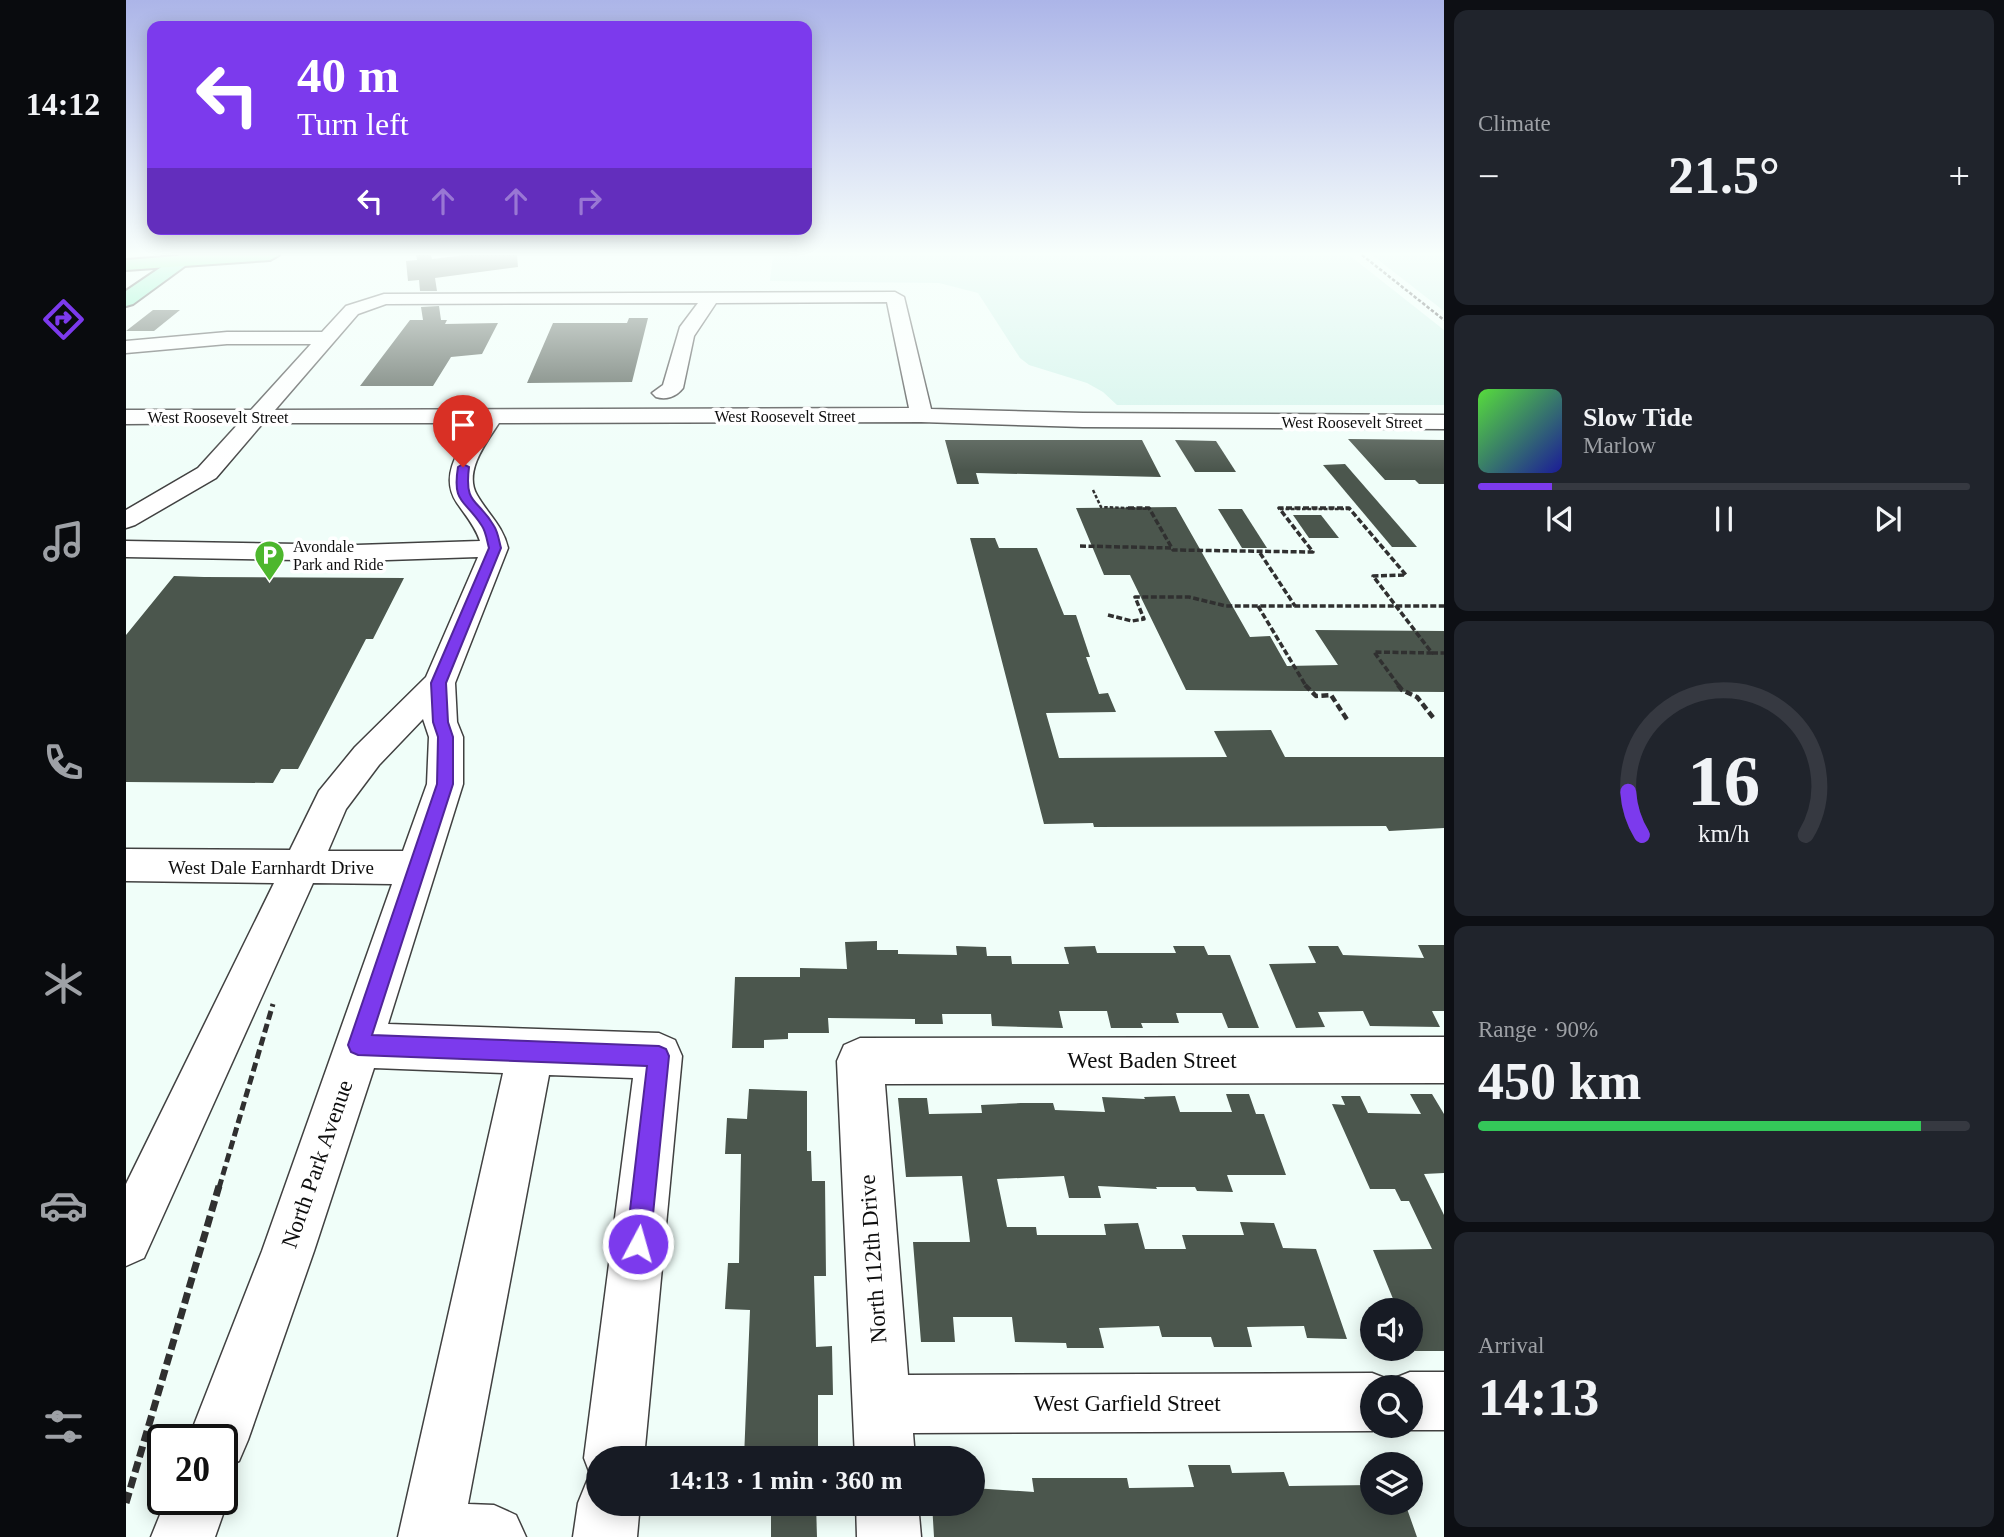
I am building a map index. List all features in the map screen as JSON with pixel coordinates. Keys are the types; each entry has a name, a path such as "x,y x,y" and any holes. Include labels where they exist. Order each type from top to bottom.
{"street":[{"path":"126,520 207,473 338,327"},
{"path":"663,393 673,388 682,340 689,327"},
{"path":"902,327 921,415"},
{"path":"126,347 206,339 329,338"},
{"path":"126,398 183,398"},
{"name":"West Roosevelt Street","path":"126,417 921,415 1083,420 1444,422"},
{"path":"126,549 183,552 439,552 495,548 489,527 460,488 463,467 491,417"},
{"name":"North Park Avenue","path":"126,1240 332,801 355,770 439,683 495,548"},
{"name":"North Park Avenue","path":"224,1424 405,910 416,868 445,784 446,737 440,722 439,683"},
{"name":"West Dale Earnhardt Drive","path":"126,865 416,868"},
{"path":"358,1045 659,1056 615,1446"},
{"path":"494,1537 430,1535 531,1051"},
{"name":"West Baden Street","path":"860,1061 1444,1060"},
{"name":"North 112th Drive","path":"860,1061 884,1431"},
{"path":"1423,1401 1444,1401"},
{"name":"West Garfield Street","path":"884,1431 1360,1403"},
{"path":"183,1537 191,1515"},
{"path":"605,1537 607,1516"},
{"path":"888,1516 889,1537"}],"path":[{"path":"1093,490 1101,508 1149,508 1171,548"},
{"path":"1080,546 1313,552 1279,508 1349,508 1406,575 1373,576 1432,653"},
{"path":"1260,552 1296,606"},
{"path":"1108,615 1132,621 1144,619 1135,597 1189,597 1226,606 1444,606"},
{"path":"1257,606 1309,691 1316,696 1331,695 1348,721"},
{"path":"1435,720 1417,697 1402,690 1374,652 1444,653"},
{"path":"126,1503 275,997"}],"green space":[{"path":"1000,327 1440,327 1444,330 1444,405 1117,405 1103,392 1087,383 1029,365 1020,358"}],"building":[{"path":"131,327 159,327 154,331 126,331"},
{"path":"405,327 496,327 482,354 451,357 433,386 360,386"},
{"path":"551,327 646,327 632,382 527,383"},
{"path":"1348,439 1444,440 1444,484 1385,480"},
{"path":"945,440 1142,440 1161,477 976,473 979,484 957,484"},
{"path":"1175,440 1216,441 1236,472 1195,472"},
{"path":"1345,464 1417,547 1392,547 1323,465"},
{"path":"1176,507 1250,637 1270,636 1287,666 1338,665 1315,630 1444,631 1444,692 1186,690 1130,575 1104,575 1076,508"},
{"path":"1218,509 1242,509 1267,548 1242,548"},
{"path":"1293,515 1321,515 1339,538 1309,538"},
{"path":"970,538 995,538 999,548 1037,548 1064,615 1076,615 1090,657 1086,657 1099,694 1108,693 1116,712 1046,713 1059,758 1227,757 1214,731 1271,730 1285,757 1444,757 1444,828 1389,831 1386,826 1094,827 1093,823 1044,824"},
{"path":"174,576 404,578 373,639 366,639 298,769 281,769 273,783 126,782 126,635"},
{"path":"877,941 877,950 898,950 898,954 957,955 956,946 986,947 987,956 1011,956 1012,964 1069,964 1064,947 1095,946 1097,953 1176,953 1173,946 1204,946 1208,955 1230,955 1259,1028 1228,1028 1222,1013 1176,1013 1179,1023 1141,1023 1143,1028 1111,1028 1107,1011 1059,1011 1063,1028 992,1026 991,1014 942,1014 943,1024 915,1024 915,1019 828,1018 829,1033 788,1033 788,1039 764,1040 764,1048 732,1048 735,977 800,977 800,968 847,969 845,942"},
{"path":"1418,945 1444,945 1444,1011 1432,1011 1440,1027 1370,1026 1363,1011 1318,1012 1325,1027 1296,1028 1269,964 1316,963 1308,946 1338,946 1343,955 1424,958"},
{"path":"749,1089 807,1091 807,1151 811,1151 812,1181 825,1181 826,1276 814,1276 816,1347 832,1346 833,1395 818,1395 818,1446 744,1446 750,1310 725,1309 728,1263 739,1263 741,1154 725,1154 727,1118 747,1119"},
{"path":"1226,1094 1249,1094 1256,1114 1264,1114 1286,1175 1227,1175 1233,1192 1197,1191 1195,1187 1156,1187 1157,1189 1098,1186 1101,1198 1069,1198 1064,1176 997,1179 1007,1227 1036,1227 1037,1235 1106,1235 1104,1224 1138,1223 1145,1249 1186,1249 1182,1235 1244,1235 1240,1222 1274,1223 1283,1248 1316,1249 1347,1339 1307,1338 1304,1326 1247,1327 1252,1347 1214,1347 1211,1337 1162,1337 1159,1326 1099,1328 1104,1348 1067,1348 1066,1343 1015,1342 1012,1317 953,1317 955,1342 921,1342 913,1242 970,1242 962,1176 906,1177 898,1098 927,1098 929,1114 982,1113 981,1105 1021,1103 1053,1103 1055,1110 1105,1112 1102,1097 1145,1099 1144,1097 1175,1096 1180,1112 1232,1112"},
{"path":"1410,1094 1432,1094 1444,1114 1444,1173 1424,1174 1444,1215 1444,1351 1423,1351 1423,1298 1393,1298 1373,1250 1432,1249 1409,1201 1401,1201 1395,1189 1370,1189 1332,1104 1345,1105 1341,1096 1360,1096 1368,1113 1421,1114"},
{"path":"1188,1465 1230,1465 1232,1473 1284,1472 1289,1486 1360,1485 1360,1515 1409,1515 1417,1537 934,1537 933,1516 985,1516 985,1489 1034,1492 1032,1478 1127,1478 1129,1488 1194,1487"},
{"path":"771,1516 816,1516 817,1537 771,1537"}],"place":[{"name":"Avondale Park and Ride","path":"270,582"}],"route":[{"path":"463,467 460,488 489,527 495,548 439,683 440,722 446,737 445,784 358,1045 659,1056 638,1244"}]}
